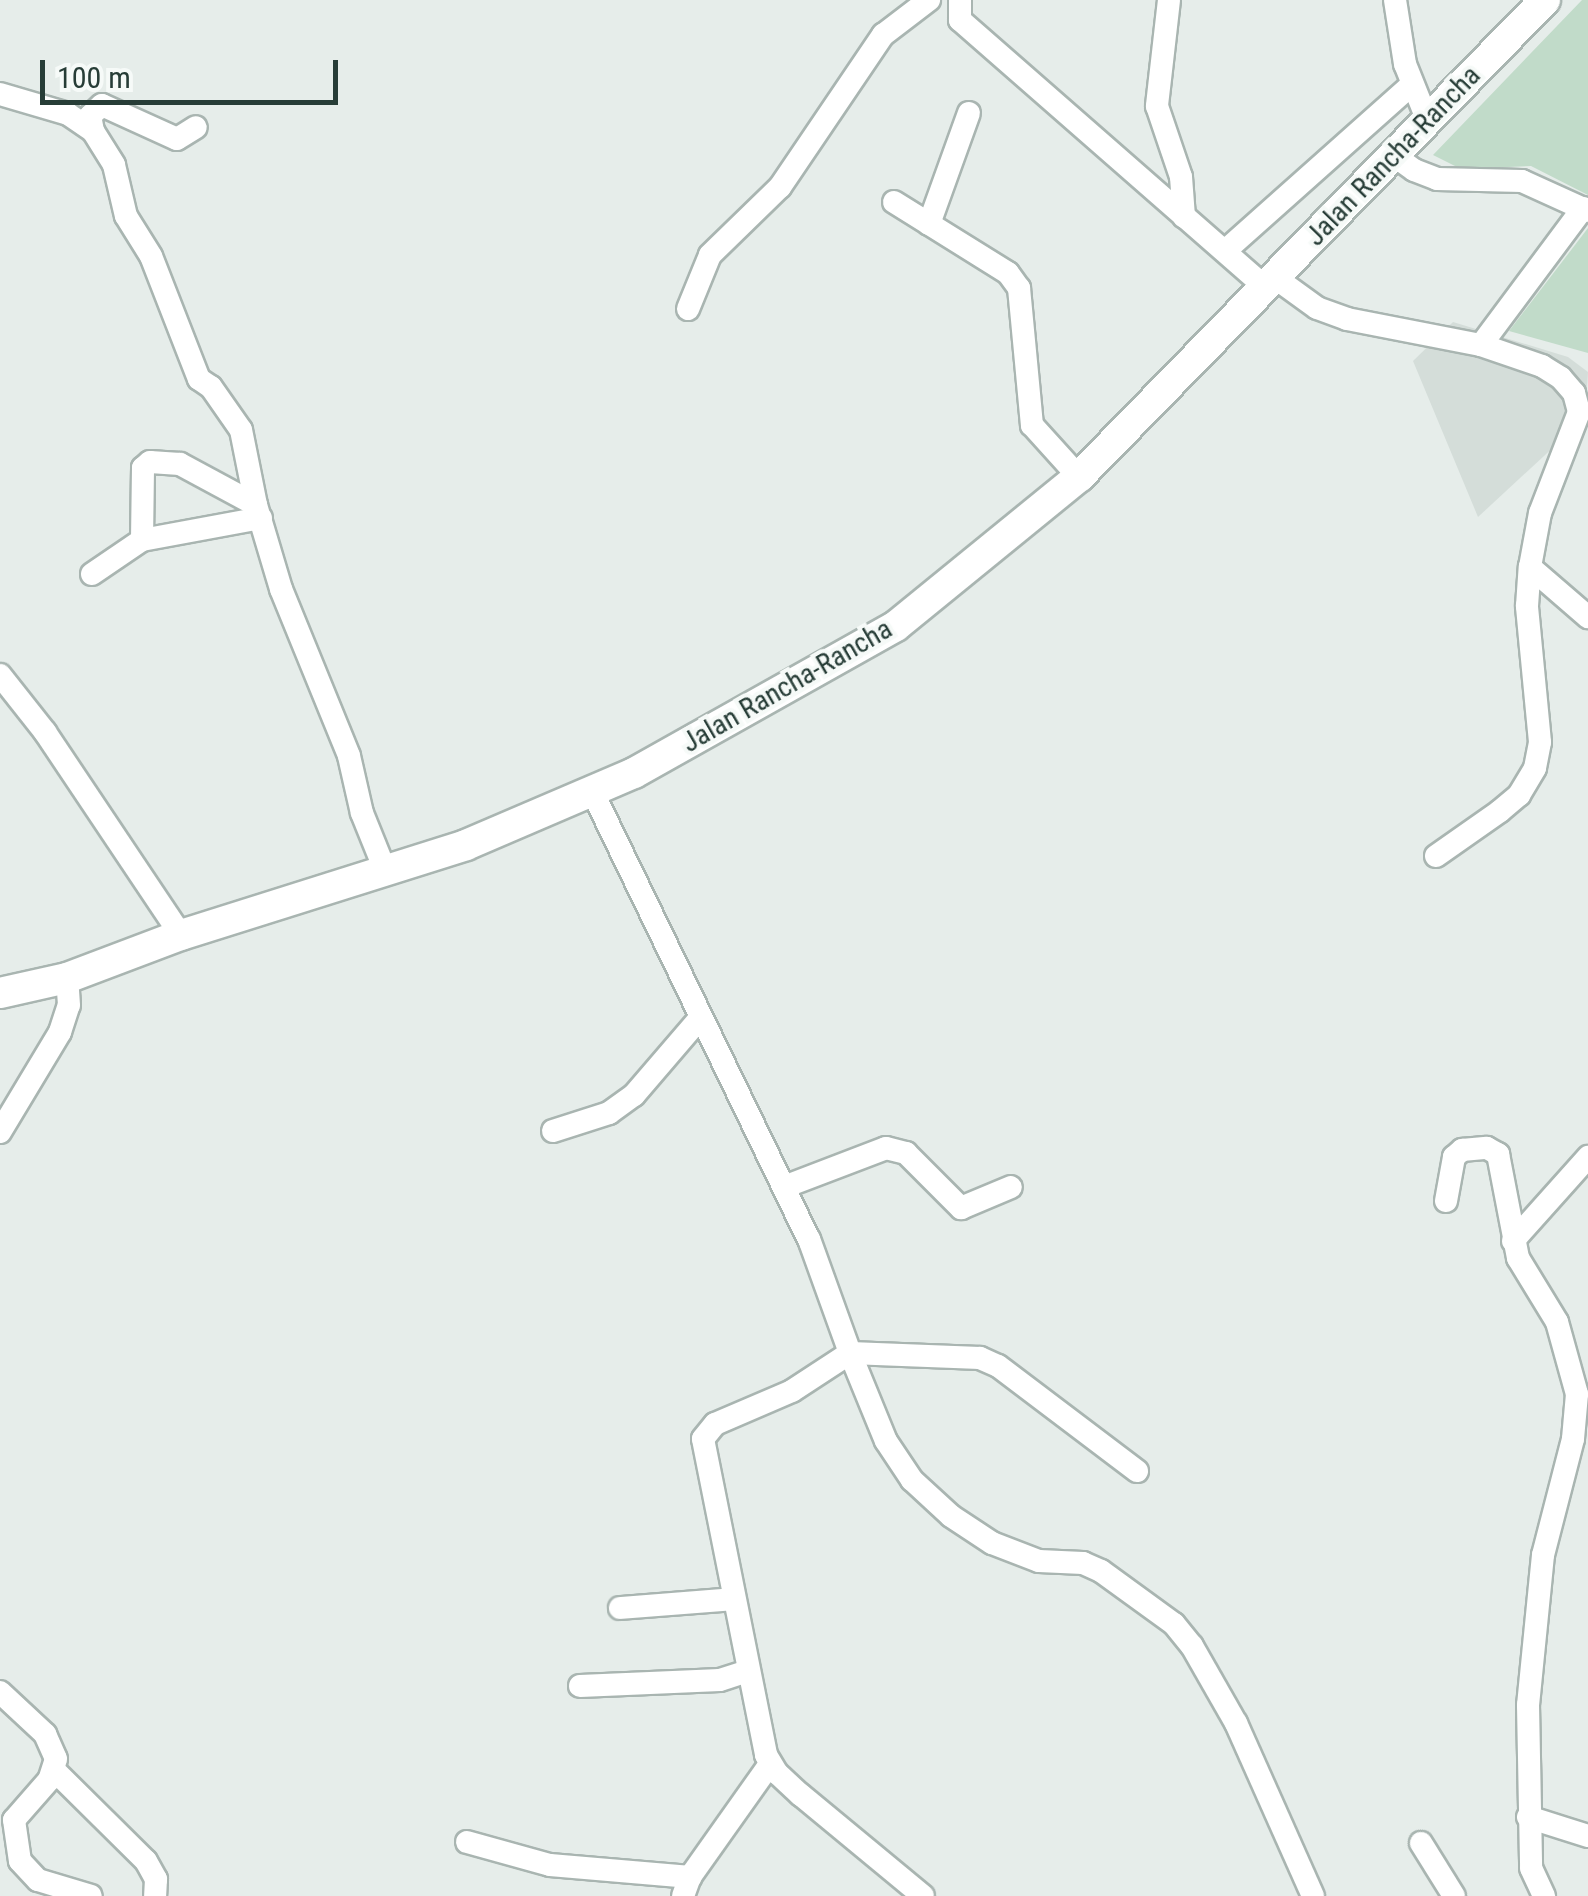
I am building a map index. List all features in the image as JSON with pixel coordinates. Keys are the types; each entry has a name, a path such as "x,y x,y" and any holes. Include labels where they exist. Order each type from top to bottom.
{"main road":[{"name":"Jalan Rancha-Rancha","path":"0,993 68,978 182,935 466,845 594,793 787,690 896,626 1079,476 1272,284 1392,154 1546,0"}],"street":[{"path":"688,309 710,255 780,186 883,35 930,0 960,10 1184,217 1224,252 1272,284 1347,319 1481,345 1542,366 1561,378 1574,393 1579,412 1540,513 1530,567 1527,606 1540,742 1535,768 1529,782 1500,811 1436,856"},
{"path":"1169,0 1157,106 1180,177 1184,217"},
{"path":"1396,0 1396,24 1411,85 1427,119"},
{"path":"1224,252 1411,85"},
{"path":"0,94 68,114 93,131"},
{"path":"196,127 177,140 102,105 90,116 93,131 114,165 121,204 150,256 200,379 211,387 240,430 258,511 286,603 349,756 362,813 385,870"},
{"path":"929,224 969,112"},
{"path":"1392,154 1414,170 1438,179 1522,180 1585,209 1481,345"},
{"path":"894,202 1008,273 1020,288 1032,425 1079,476"},
{"path":"142,540 143,468 150,462 180,464 258,511"},
{"path":"92,574 142,540 258,511"},
{"path":"1530,567 1588,617"},
{"path":"0,675 46,732 182,935"},
{"path":"594,793 784,1187 867,1404 886,1441 912,1480 951,1516 992,1543 1039,1560 1083,1563 1101,1571 1174,1624 1192,1646 1236,1723 1313,1896"},
{"path":"0,1132 60,1032 69,1005 68,978"},
{"path":"553,1131 609,1113 634,1095 700,1018"},
{"path":"784,1187 886,1148 906,1152 961,1208 1011,1187"},
{"path":"1446,1201 1454,1157 1462,1150 1487,1148 1498,1154 1514,1241 1524,1272 1563,1337 1577,1394 1573,1439 1543,1555 1528,1705 1532,1892"},
{"path":"1514,1241 1588,1157"},
{"path":"923,1896 770,1764 747,1671 704,1455 705,1431 792,1391 850,1353 980,1358 998,1366 1138,1471"},
{"path":"620,1608 734,1599"},
{"path":"580,1686 720,1680 747,1671"},
{"path":"0,1692 45,1734 56,1759 54,1770 14,1820 20,1862 38,1880 92,1896"},
{"path":"467,1842 550,1865 686,1886 770,1764"},
{"path":"54,1770 96,1816 146,1861 156,1879 155,1896"},
{"path":"0,1797 29,1799"},
{"path":"1528,1816 1588,1836"},
{"path":"1421,1843 1454,1896"}],"shaded area":[{"path":"1453,322 1568,357 1588,372 1585,418 1478,517 1413,361"}],"green space":[{"path":"1582,0 1588,0 1588,195 1531,166 1461,169 1433,155"},
{"path":"1588,228 1588,353 1509,331"}]}
